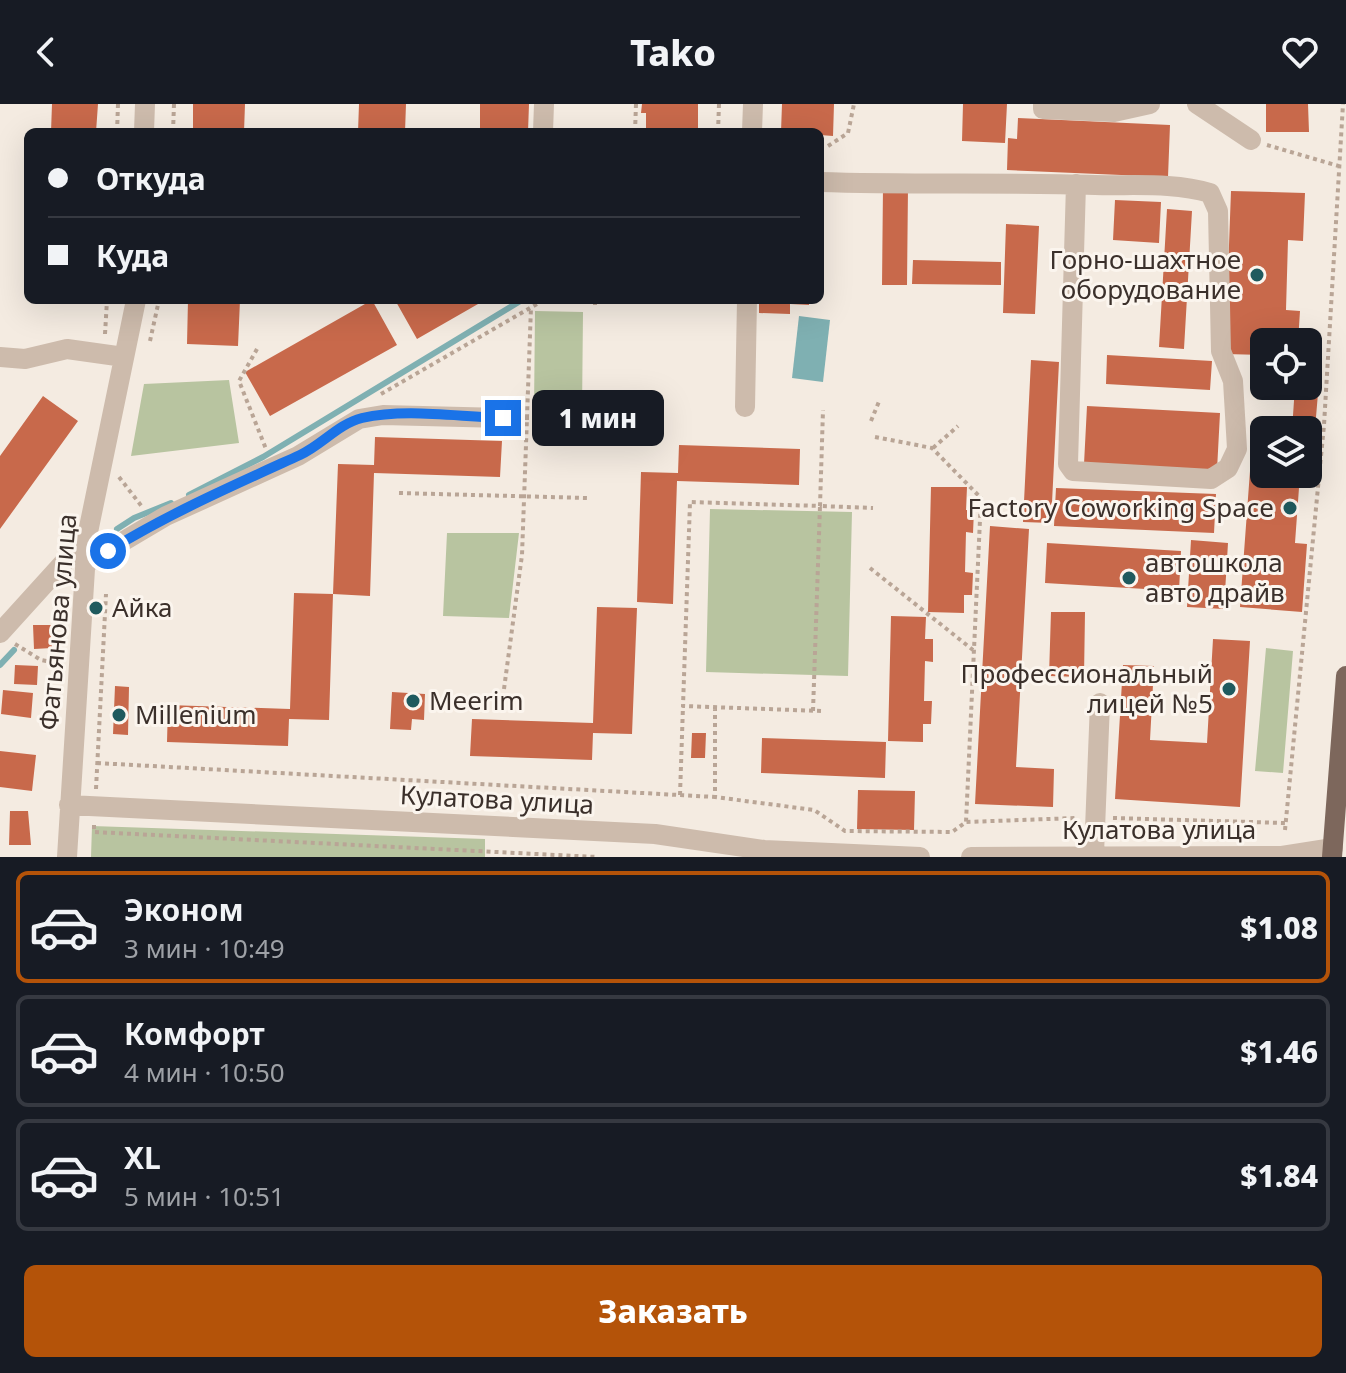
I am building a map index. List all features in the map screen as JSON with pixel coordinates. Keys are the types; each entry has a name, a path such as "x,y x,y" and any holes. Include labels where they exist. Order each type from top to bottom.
{"main road":[{"path":"1337,851 1346,676"}],"street":[{"path":"144,128 145,104"},
{"path":"543,128 544,104"},
{"path":"752,128 753,104"},
{"path":"1043,104 1043,109 1114,112 1150,104"},
{"path":"1197,104 1251,140"},
{"path":"824,182 1076,184 1192,187 1210,193 1218,211 1221,351 1233,381 1237,449 1228,468 1211,479 1073,471 1068,464 1076,184"},
{"name":"Фатьянова улица","path":"67,857 87,537 135,304"},
{"path":"745,407 747,304"},
{"path":"0,357 25,359 67,349 124,357"},
{"path":"85,564 175,511 313,448 335,430 359,419 383,415 503,418"},
{"path":"0,632 87,537"},
{"path":"1094,854 1100,703"},
{"name":"Кулатова улица","path":"69,805 655,834 674,847 920,857"},
{"name":"Кулатова улица","path":"971,857 1094,854 1282,856 1337,851"}],"path":[{"path":"117,128 118,104"},
{"path":"173,128 174,104"},
{"path":"635,128 636,104"},
{"path":"718,128 719,104"},
{"path":"824,146 848,133 854,104"},
{"path":"1285,830 1324,425 1342,167 1343,104"},
{"path":"1251,140 1342,167"},
{"path":"105,341 107,304"},
{"path":"359,419 366,405 377,396 537,304"},
{"path":"504,689 522,555 531,307"},
{"path":"257,349 239,381 267,451"},
{"path":"871,421 880,399"},
{"path":"813,711 823,410"},
{"path":"503,418 591,419"},
{"path":"932,448 958,426"},
{"path":"875,437 932,448 981,498 966,822"},
{"path":"118,476 144,511"},
{"path":"399,493 587,498"},
{"path":"680,796 690,502 873,508"},
{"path":"870,568 973,650"},
{"path":"107,579 94,832 597,857"},
{"path":"0,632 21,650 41,660 79,665"},
{"path":"683,706 821,711"},
{"path":"715,707 715,797"},
{"path":"97,763 715,797 814,810 845,831 952,832 966,822 1095,817 1285,823"}],"green space":[{"path":"535,311 583,312 582,411 534,410"},
{"path":"229,380 239,443 131,456 144,384"},
{"path":"710,509 852,512 848,676 706,672"},
{"path":"447,533 519,533 509,618 443,616"},
{"path":"1266,648 1293,651 1283,773 1255,771"},
{"path":"92,826 485,839 485,857 91,857"}],"water":[{"path":"799,316 830,320 823,382 792,378"}],"building":[{"path":"52,104 98,104 96,128 51,128"},
{"path":"193,104 245,104 244,128 193,128"},
{"path":"359,104 406,104 405,128 358,128"},
{"path":"480,104 529,104 528,128 480,128"},
{"path":"642,104 698,104 698,128 646,128 646,113 641,113"},
{"path":"782,104 834,104 833,136 824,135 824,128 781,128"},
{"path":"963,104 1007,104 1005,143 962,141"},
{"path":"1266,104 1308,104 1309,132 1266,132"},
{"path":"1018,118 1170,125 1168,177 1007,170 1008,138 1017,139"},
{"path":"883,187 908,187 907,285 882,285"},
{"name":"Горно-шахтное оборудование","path":"1231,191 1305,193 1303,241 1288,240 1286,310 1300,311 1299,328 1250,328 1250,355 1225,354"},
{"path":"1115,200 1161,202 1159,243 1113,240"},
{"path":"1167,209 1192,211 1184,349 1159,347"},
{"path":"1006,224 1039,226 1035,314 1003,313"},
{"path":"913,260 1001,262 1001,285 912,284"},
{"path":"188,304 240,304 238,346 187,344"},
{"path":"365,304 374,304 397,345 270,416 245,372"},
{"path":"397,304 478,304 417,339"},
{"path":"759,304 790,304 790,314 759,313"},
{"path":"1107,355 1212,361 1210,390 1106,384"},
{"path":"1031,360 1059,362 1051,523 1023,522"},
{"path":"43,396 78,421 0,529 0,456"},
{"path":"1294,400 1317,400 1316,416 1293,416"},
{"path":"1087,406 1220,413 1217,470 1084,464"},
{"path":"375,437 502,441 500,477 374,473 370,596 333,594 338,464 374,465"},
{"path":"679,445 800,449 799,485 677,481 673,604 637,602 641,472 678,473"},
{"path":"1250,471 1250,488 1299,488 1295,543 1307,544 1302,612 1240,607"},
{"path":"931,487 967,487 966,510 974,510 973,533 966,532 965,572 973,573 972,595 964,595 964,613 928,612"},
{"path":"1056,488 1216,494 1214,533 1054,526"},
{"path":"990,526 1029,529 1016,767 1054,769 1053,807 975,804"},
{"path":"1191,540 1228,543 1224,609 1187,607"},
{"path":"1047,543 1181,551 1179,591 1045,583"},
{"path":"294,593 333,594 329,720 289,719 288,746 167,742 168,705 290,709"},
{"path":"597,607 637,608 632,734 593,733 592,760 470,756 472,719 593,723"},
{"path":"1051,612 1085,612 1084,677 1049,676"},
{"path":"891,616 926,617 925,639 933,639 933,662 925,661 924,701 932,701 931,724 923,724 923,742 888,741"},
{"path":"33,625 51,625 52,648 34,649"},
{"name":"Профессиональный лицей №5","path":"1213,639 1250,641 1240,807 1115,799 1123,665 1154,666 1150,740 1207,743"},
{"path":"15,665 38,666 37,685 14,684"},
{"path":"115,686 129,687 128,735 113,734"},
{"path":"3,690 33,693 31,718 1,714"},
{"path":"392,692 425,694 424,720 412,719 411,730 390,729"},
{"path":"692,733 706,733 705,758 691,758"},
{"path":"762,738 886,742 885,778 761,773"},
{"path":"0,751 36,755 32,791 0,787"},
{"path":"858,790 915,791 914,830 857,829"},
{"path":"10,811 28,811 31,845 9,845"}],"waterway":[{"path":"189,495 263,457 515,304"},
{"path":"117,529 134,518 171,503"},
{"path":"0,665 14,650"}],"place":[{"name":"Горно-шахтное оборудование","path":"1257,275"},
{"name":"Factory Coworking Space","path":"1290,508"},
{"name":"автошкола авто драйв","path":"1129,578"},
{"name":"Айка","path":"96,608"},
{"name":"Профессиональный лицей №5","path":"1229,689"},
{"name":"Meerim","path":"413,701"},
{"name":"Millenium","path":"119,715"}],"route":[{"path":"108,551 175,511 298,456 335,430 359,419 383,415 503,418"}]}
